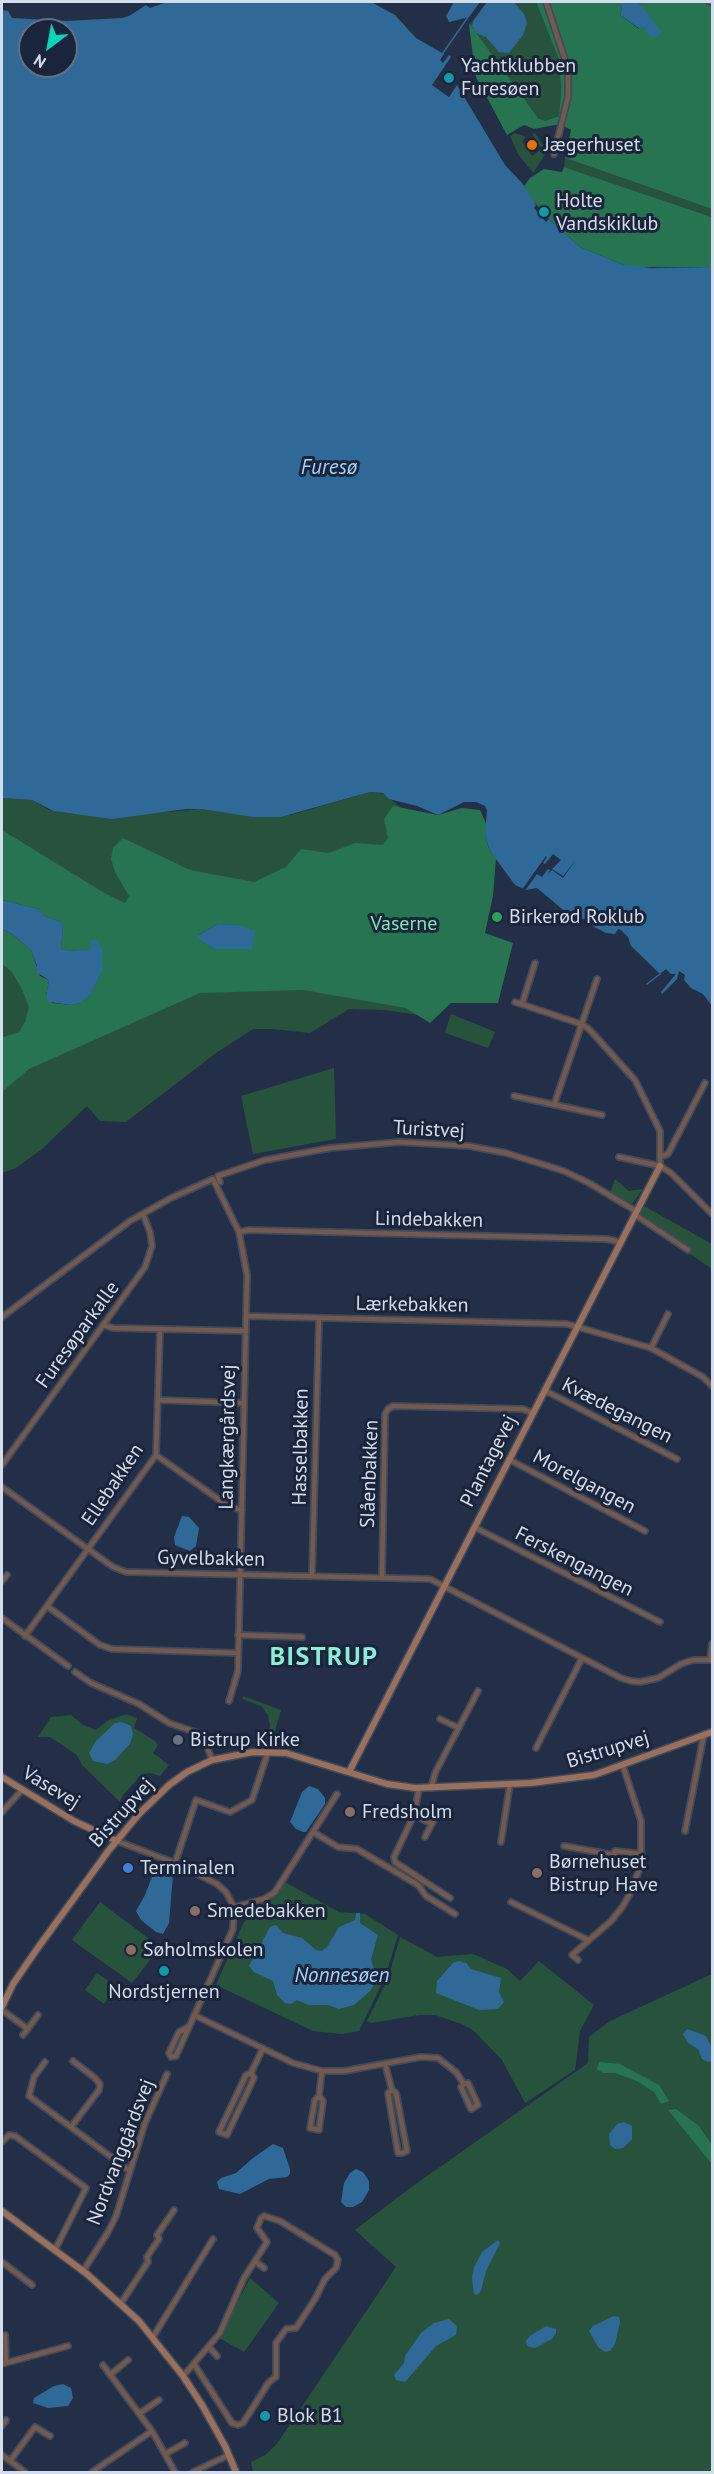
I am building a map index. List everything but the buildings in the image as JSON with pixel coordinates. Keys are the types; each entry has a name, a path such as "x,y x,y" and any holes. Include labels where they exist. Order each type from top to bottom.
{"street":[{"path":"546,2 568,69 568,96 554,154"},
{"path":"522,1004 535,963"},
{"path":"555,1105 597,979"},
{"name":"Plantagevej","path":"349,1772 660,1166 660,1131 640,1088 589,1029 582,1024 515,1002"},
{"path":"660,1157 668,1154 705,1083"},
{"path":"514,1096 602,1115"},
{"name":"Turistvej","path":"220,1182 218,1176 265,1160 330,1148 400,1142 450,1144 506,1153 535,1161 589,1183 688,1250"},
{"path":"619,1157 660,1166 671,1173 712,1214"},
{"name":"Langkærgårdsvej","path":"143,1214 213,1179 238,1232 247,1275 238,1653 237,1671 230,1701"},
{"path":"2,1317 85,1253 143,1214"},
{"name":"Furesøparkalle","path":"2,1465 145,1267 150,1258 152,1246 150,1232 143,1214"},
{"name":"Lindebakken","path":"238,1232 249,1230 607,1239 619,1242"},
{"path":"651,1348 668,1314"},
{"name":"Lærkebakken","path":"246,1316 567,1324 616,1336 651,1348 703,1377 712,1386"},
{"name":"Hasselbakken","path":"312,1576 319,1318"},
{"path":"103,1325 113,1328 159,1330 246,1331"},
{"name":"Ellebakken","path":"25,1636 156,1455 159,1330"},
{"name":"Kvædegangen","path":"544,1390 677,1459"},
{"path":"158,1400 243,1403"},
{"name":"Slåenbakken","path":"382,1578 385,1414 388,1409 393,1406 524,1409 532,1413"},
{"path":"156,1455 228,1506 242,1510"},
{"name":"Morelgangen","path":"508,1460 645,1531"},
{"name":"Gyvelbakken","path":"2,1486 113,1567 126,1572 430,1579 621,1678 640,1682 658,1678 681,1664 711,1660"},
{"name":"Ferskengangen","path":"474,1527 660,1622"},
{"path":"2,1581 7,1575"},
{"path":"47,1606 100,1645 112,1649 238,1653"},
{"path":"2,1618 68,1666"},
{"path":"238,1635 302,1637"},
{"path":"711,1660 712,1644"},
{"path":"536,1748 582,1658"},
{"path":"75,1672 91,1683 139,1704 169,1723 198,1733 204,1738 212,1760"},
{"path":"431,1788 435,1773 478,1691"},
{"path":"440,1719 459,1728"},
{"name":"Bistrupvej","path":"2,2009 13,1984 117,1841 162,1791 187,1772 212,1760 247,1753 268,1752 296,1755 387,1784 431,1788 510,1784 572,1780 623,1766 712,1732"},
{"path":"685,1831 704,1734"},
{"path":"175,1863 196,1800 230,1812 252,1800 268,1752"},
{"path":"578,1960 572,1955 611,1921 623,1906 631,1893 641,1863 641,1821 623,1766"},
{"name":"Vasevej","path":"2,1777 86,1827 117,1841"},
{"path":"501,1842 510,1784"},
{"path":"419,1788 414,1815 394,1857 395,1863 450,1898"},
{"path":"2,1812 22,1790"},
{"path":"117,1841 175,1863 222,1888 234,1907 264,1899 275,1892 338,1794"},
{"path":"414,1815 432,1824"},
{"path":"425,1837 436,1816"},
{"path":"313,1832 338,1846 357,1849 418,1886 426,1896 455,1914"},
{"path":"564,1846 614,1855"},
{"path":"641,1863 614,1860 614,1855 615,1851 642,1854"},
{"path":"511,1902 588,1940"},
{"name":"Nordvanggårdsvej","path":"188,2027 179,2032 169,2054 171,2057 176,2056 233,1929 234,1907"},
{"path":"2,2009 28,2029"},
{"path":"23,2035 38,2015"},
{"path":"194,2015 293,2063 322,2071 344,2071 421,2057 438,2058 448,2063 464,2084 468,2083 478,2105 471,2109 461,2086 464,2084"},
{"path":"251,2073 254,2079 227,2135 219,2132 246,2075 251,2073 263,2048"},
{"path":"71,2127 99,2090 100,2084 96,2078 73,2061"},
{"path":"45,2062 34,2077 28,2096 130,2171"},
{"path":"385,2064 392,2090 396,2092 407,2151 398,2153 388,2093 392,2090"},
{"path":"319,2097 323,2101 319,2130 310,2128 315,2100 319,2097 322,2071"},
{"name":"Nordvanggårdsvej","path":"83,2271 108,2232 145,2123 167,2074"},
{"path":"2,2142 9,2136 15,2136 86,2188 55,2250"},
{"path":"121,2302 148,2262 147,2257 159,2239 157,2235 174,2210"},
{"path":"2,2211 121,2302 153,2337 202,2405 236,2472"},
{"path":"183,2376 209,2347 226,2321 241,2284 267,2242 257,2228 257,2222 264,2216 280,2221 335,2255 338,2260 336,2268 325,2279 296,2328 286,2329 276,2343 276,2377 269,2382 243,2423 238,2425 232,2423 194,2364"},
{"path":"153,2337 213,2239"},
{"path":"255,2261 264,2268"},
{"path":"2,2262 32,2284"},
{"path":"5,2335 4,2363 68,2346"},
{"path":"209,2347 218,2356"},
{"path":"111,2374 128,2360"},
{"path":"103,2365 140,2413 175,2472"},
{"path":"140,2413 159,2400"},
{"path":"2,2426 6,2420"},
{"path":"10,2461 35,2427 50,2436"},
{"path":"92,2472 152,2431"},
{"path":"165,2454 185,2443"},
{"path":"2,2455 25,2472"},
{"path":"193,2472 229,2455"}],"green space":[{"path":"487,2 536,2 559,60 561,91 559,116 545,121 538,118 470,24"},
{"path":"536,2 618,2 622,7 620,15 639,29 643,26 654,25 638,2 712,2 712,209 565,158 571,130 560,124 534,129 524,125 507,135 471,64 473,57 469,25 538,118 545,121 559,116 561,91 559,60"},
{"path":"515,133 526,137 522,141 532,156 542,149 532,134 535,133 544,147 546,153 533,173 518,154 510,136"},
{"path":"565,158 712,209 712,217 564,167"},
{"path":"564,167 712,217 712,267 635,267 621,264 580,247 549,219 528,195 524,186 530,178 544,169 562,172"},
{"path":"370,792 384,794 405,811 426,1016 384,1010 349,1009 310,1033 253,1029 216,1053 126,1122 100,1121 87,1106 42,1149 16,1168 2,1173 2,929 52,1003 70,1005 39,909 2,900 2,798 32,800 49,810 74,814 201,809 260,817 291,815"},
{"name":"Vaserne","path":"393,806 438,815 462,808 480,810 487,826 485,836 490,851 496,858 493,896 485,933 513,943 498,1003 451,1003 430,1023 406,1008 303,990 200,993 29,1069 2,1092 2,1036 19,1032 25,1022 29,1007 12,972 2,964 2,929 12,934 31,950 40,976 49,980 46,996 52,1003 70,1005 81,1003 91,994 102,971 90,949 71,951 61,949 63,926 61,922 44,916 39,909 2,900 2,830 106,894 125,903 129,896 115,872 111,859 113,848 123,838 190,870 254,882 286,867 301,849 329,853 355,843 383,845 388,838 384,819","holes":["218,924 237,925 215,949 201,941 198,935"]},
{"path":"451,1014 495,1032 488,1048 445,1033"},
{"path":"334,1068 336,1139 253,1154 241,1096"},
{"path":"615,1179 629,1191 643,1189 631,1205 610,1193"},
{"path":"644,1206 712,1244 712,1269 689,1253 690,1250 639,1215"},
{"path":"243,1696 281,1710 271,1745 262,1745 262,1734 267,1735 270,1726 268,1715 261,1706 242,1699"},
{"path":"126,1714 137,1718 134,1728 155,1741 158,1745 153,1753 169,1765 160,1776 150,1773 142,1774 123,1795 120,1802 82,1765 77,1755 50,1737 38,1737 51,1717 71,1715 83,1725 96,1730 107,1721"},
{"path":"285,1882 339,1912 365,1914 398,1935 385,1977 359,2031 342,2034 313,2031 216,1985 243,1924 255,1907 270,1900"},
{"path":"100,1902 160,1947 132,1983 72,1940"},
{"path":"400,1937 437,1957 473,1954 507,1969 520,1981 539,1961 594,2005 580,2031 575,2070 525,2103 502,2060 474,2031 462,2024 435,2015 419,2015 371,2023 367,2021 388,1979"},
{"path":"97,1973 117,1987 104,2004 85,1990"},
{"path":"712,1974 712,2472 253,2472 251,2462 265,2455 276,2445 396,2267 355,2230 410,2188 588,2063 589,2037 610,2021"},
{"path":"599,2062 620,2064 659,2085 669,2101 661,2104 654,2092 637,2081 615,2073 603,2073 597,2069"},
{"path":"676,2109 699,2126 712,2145 712,2164 668,2110"},
{"path":"250,2278 279,2303 244,2352 219,2338"}],"water":[{"name":"Furesø","path":"167,2 371,2 395,15 416,38 444,54 440,60 443,63 449,55 451,57 432,85 449,97 457,85 505,165 522,183 536,205 534,208 546,222 549,219 580,247 621,264 651,268 712,267 712,1006 703,994 691,988 684,980 685,975 679,971 677,979 662,994 661,992 676,974 671,974 666,969 660,974 631,946 628,937 621,930 618,929 615,934 606,933 594,927 587,919 574,919 537,888 526,890 515,885 490,851 485,836 487,810 485,806 476,802 464,802 438,815 417,806 389,799 383,793 370,792 281,817 253,817 186,809 112,819 53,811 32,800 2,798 2,10 8,11 12,18 18,18 18,78 78,78 78,20 122,18 146,5 150,8"},
{"path":"454,2 480,2 469,17 449,22 446,16"},
{"path":"487,2 514,2 524,14 527,23 523,35 509,53 499,52 486,37 476,33 472,26"},
{"path":"618,2 638,2 662,32 657,37 652,37 646,32 645,26 640,29 620,15 622,7"},
{"path":"2,900 39,909 44,916 61,922 63,926 61,949 71,951 90,949 91,939 97,940 102,948 102,971 91,994 81,1003 70,1005 49,1002 46,996 49,980 36,972 37,966 31,950 12,934 2,929"},
{"path":"218,924 237,925 255,931 252,949 215,949 197,936"},
{"path":"182,1516 189,1517 199,1528 196,1546 190,1551 175,1545 174,1537"},
{"path":"122,1722 131,1726 133,1734 130,1744 115,1760 107,1764 93,1761 89,1753 96,1741 115,1723"},
{"path":"309,1786 318,1789 325,1798 325,1804 306,1832 303,1832 296,1829 290,1822 302,1792"},
{"path":"155,1869 173,1875 169,1923 163,1934 156,1932 141,1920 136,1911"},
{"name":"Nonnesøen","path":"356,1913 360,1913 360,1923 378,1935 371,1959 376,1978 381,1981 376,1982 370,1991 354,2005 339,2009 328,2005 309,2005 297,2000 291,2004 285,2003 277,1995 273,1981 254,1972 249,1966 270,1927 276,1925 283,1933 302,1938 316,1950 322,1951 339,1927 355,1920"},
{"path":"459,1961 466,1963 471,1969 501,1978 499,1992 504,2002 498,2009 479,2010 436,1993 437,1981 453,1963"},
{"path":"687,2029 706,2036 712,2048 712,2061 702,2059 698,2049 688,2043 683,2034"},
{"path":"624,2122 632,2126 632,2139 623,2148 615,2149 610,2145 609,2134 617,2124"},
{"path":"273,2144 283,2148 290,2169 287,2177 269,2179 240,2194 219,2189 217,2182 221,2178 236,2173"},
{"path":"356,2169 363,2172 369,2181 369,2190 362,2202 353,2207 346,2207 341,2202 344,2183 350,2173"},
{"path":"498,2240 500,2243 486,2271 481,2291 477,2295 474,2294 472,2278 474,2267 482,2252"},
{"path":"614,2316 619,2317 620,2322 615,2344 610,2351 605,2352 598,2347 589,2331 593,2326"},
{"path":"449,2319 457,2326 456,2335 436,2346 405,2382 396,2380 394,2375 404,2363 405,2356 421,2333 434,2323"},
{"path":"546,2326 556,2329 552,2339 535,2348 527,2346 526,2341 530,2336"},
{"path":"63,2384 71,2388 73,2398 68,2406 48,2408 33,2403 34,2398 54,2386"}],"pier":[{"path":"553,854 561,860 552,869 563,876 575,861 563,878 552,870 548,874 550,870 548,869 542,877 537,874 524,892 521,891 546,856 543,863 545,864"}],"waterway":[{"path":"443,53 468,17"},
{"path":"647,984 660,974"}],"place":[{"name":"Yachtklubben Furesøen","path":"449,78"},
{"name":"Jægerhuset","path":"532,145"},
{"name":"Holte Vandskiklub","path":"544,212"},
{"name":"Birkerød Roklub","path":"497,917"},
{"name":"Bistrup Kirke","path":"178,1740"},
{"name":"Fredsholm","path":"350,1812"},
{"name":"Terminalen","path":"128,1868"},
{"name":"Børnehuset Bistrup Have","path":"537,1873"},
{"name":"Smedebakken","path":"195,1911"},
{"name":"Søholmskolen","path":"131,1950"},
{"name":"Nordstjernen","path":"164,1971"},
{"name":"Blok B1","path":"265,2416"}],"district":[{"name":"BISTRUP","path":"324,1658"}]}
